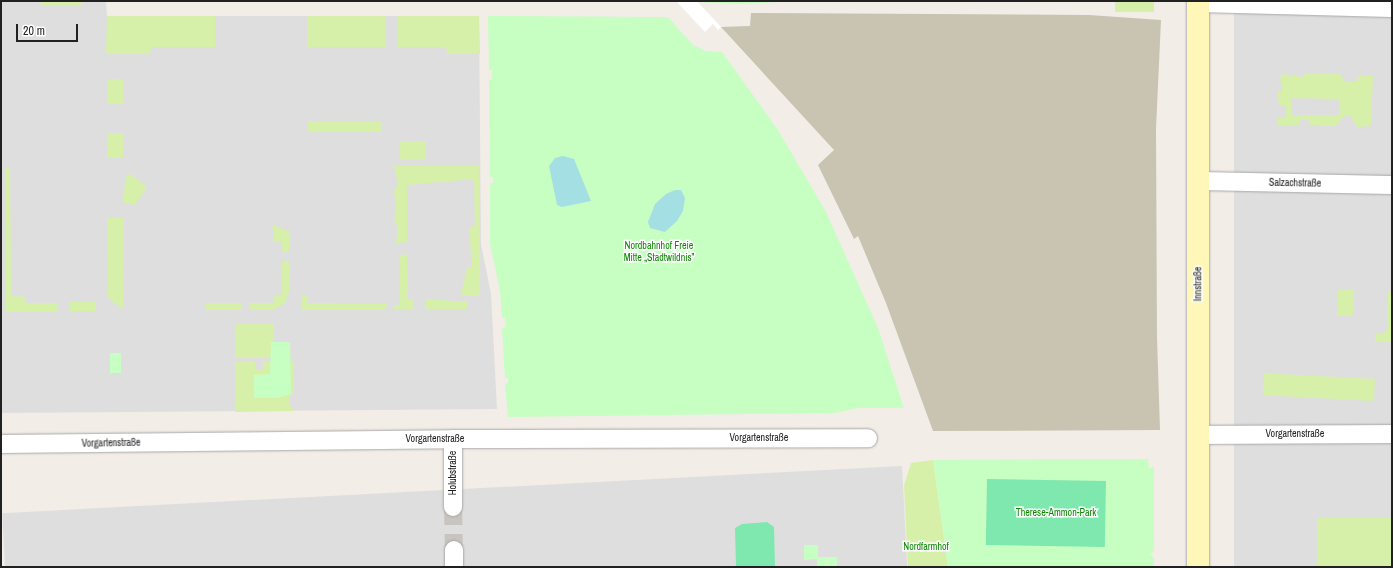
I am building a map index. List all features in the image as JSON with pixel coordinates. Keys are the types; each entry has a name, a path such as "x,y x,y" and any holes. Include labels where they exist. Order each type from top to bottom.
{"main road":[{"name":"Innstraße","path":"1198,2 1198,567"}],"street":[{"path":"1198,2 1392,8"},
{"name":"Salzachstraße","path":"1198,181 1392,185"},
{"name":"Vorgartenstraße","path":"1198,435 1392,434"},
{"name":"Vorgartenstraße","path":"1,444 453,439 868,438"},
{"name":"Holubstraße","path":"453,439 453,507"}],"shaded area":[{"path":"1,1 106,1 107,16 479,16 481,244 491,294 497,409 1,413"},
{"path":"1234,1 1392,1 1392,567 1234,567"},
{"path":"751,13 1089,15 1161,20 1156,129 1157,337 1160,430 933,431 886,303 858,236 854,239 818,165 834,150 721,27 750,26"},
{"path":"902,466 907,567 5,567 2,513"}],"green space":[{"path":"41,1 82,1 82,5 41,5"},
{"path":"676,1 798,1 740,4"},
{"path":"1115,1 1154,1 1154,12 1115,12"},
{"path":"107,16 215,16 215,47 151,47 150,54 106,54"},
{"path":"307,16 386,16 386,47 307,47"},
{"path":"398,16 479,16 480,54 447,54 446,47 398,47"},
{"name":"Nordbahnhof Freie Mitte „Stadtwildnis”","path":"488,16 668,17 693,45 706,51 722,52 778,130 826,212 878,328 904,408 858,408 834,413 508,417 505,384 508,383 508,378 505,378 502,328 506,327 505,318 502,318 500,291 490,243 490,183 493,183 493,177 490,177 489,80 492,80 492,70 489,70"},
{"path":"1282,74 1303,77 1304,74 1340,74 1345,82 1355,82 1361,75 1373,76 1371,126 1357,127 1350,115 1344,116 1336,126 1309,125 1309,120 1300,120 1300,125 1278,125 1278,118 1286,118 1286,105 1279,105 1278,92 1282,92 1282,82 1279,82","holes":["1291,98 1339,99 1339,115 1291,115"]},
{"path":"107,79 123,79 123,104 107,104"},
{"path":"308,121 382,121 382,132 308,132"},
{"path":"107,133 123,133 123,158 107,158"},
{"path":"400,141 426,141 426,160 400,160"},
{"path":"394,166 479,166 480,296 461,295 467,267 472,267 469,227 475,226 474,179 407,185 407,242 396,243 398,228 394,220 396,208 394,191 398,183"},
{"path":"5,167 10,167 11,296 26,297 26,303 57,303 57,312 6,312"},
{"path":"127,174 131,175 147,187 135,205 122,202"},
{"path":"107,218 124,218 123,309 108,298"},
{"path":"270,224 290,232 289,252 282,252 282,241 274,241 274,229"},
{"path":"407,254 408,299 414,300 414,309 394,309 394,305 400,305 400,256"},
{"path":"282,261 289,261 289,291 285,303 274,310 249,310 249,303 273,303 273,296 282,295"},
{"path":"1337,290 1353,290 1353,316 1337,316"},
{"path":"1388,292 1392,292 1392,342 1375,341 1375,334 1384,334 1387,329"},
{"path":"302,296 308,296 308,303 387,304 386,310 302,310"},
{"path":"426,299 467,302 467,309 425,309"},
{"path":"69,302 96,302 96,311 69,311"},
{"path":"206,303 241,303 241,310 206,310"},
{"path":"235,324 274,324 274,342 271,343 271,354 292,354 292,357 235,358"},
{"path":"271,342 290,342 291,394 278,398 254,398 254,375 270,374"},
{"path":"110,353 121,353 121,373 110,373"},
{"path":"255,361 255,369 263,369 263,361 294,361 294,394 289,395 289,407 294,407 294,411 235,412 235,362"},
{"path":"1264,373 1375,379 1374,401 1263,395"},
{"name":"Therese-Ammon-Park","path":"1148,459 1149,468 1154,467 1154,551 1150,554 1154,558 1154,567 948,567 933,460"},
{"name":"Nordfarmhof","path":"933,460 948,567 908,567 904,485 911,463"},
{"path":"987,479 1106,481 1105,547 986,545"},
{"path":"1317,518 1392,518 1392,567 1317,567"},
{"path":"767,522 774,527 775,567 736,567 735,528 742,524"},
{"path":"804,545 818,545 818,557 837,557 837,567 817,567 817,559 804,560"}],"water":[{"path":"563,156 574,159 591,201 562,207 557,205 549,166 555,158"},
{"path":"675,190 681,190 685,198 683,211 677,221 665,232 650,228 648,222 655,204 666,194"}],"pier":[{"path":"676,1 697,1 721,27 718,30 713,24 705,32"}],"tunnel":[{"path":"453,507 454,550"}]}
